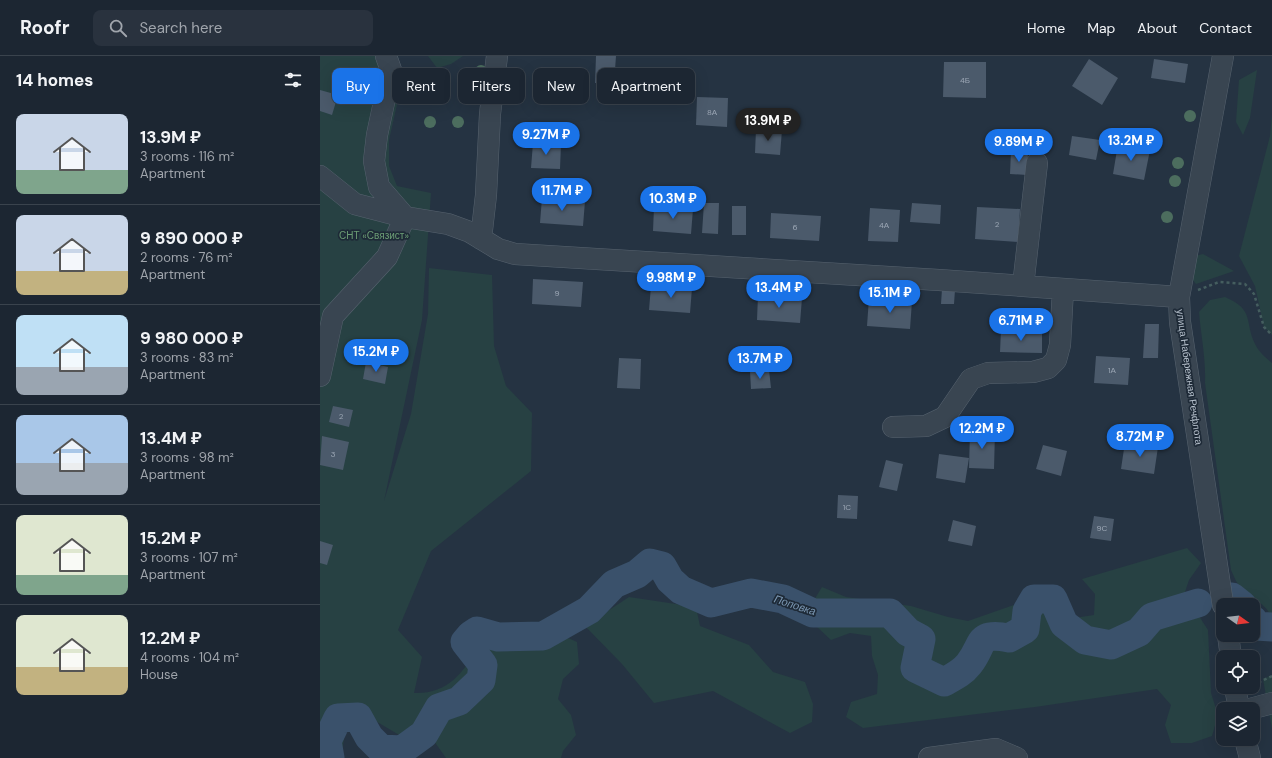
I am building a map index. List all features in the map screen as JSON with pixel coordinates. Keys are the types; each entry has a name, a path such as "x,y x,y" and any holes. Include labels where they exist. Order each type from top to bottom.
{"street":[{"path":"386,56 391,70 377,135 374,161 379,187 405,217"},
{"path":"482,239 486,196 490,114 497,56"},
{"name":"улица Набережная Речфлота","path":"1222,598 1180,322 1179,297 1224,56"},
{"path":"1024,286 1036,163"},
{"path":"320,176 355,204 405,217 448,224 482,239 498,249 514,254 1179,297"},
{"path":"320,376 327,318 387,257 405,217"},
{"path":"893,427 926,426 945,417 972,379 977,377 988,373 1033,372 1048,368 1056,360 1060,345 1063,289"},
{"path":"1260,706 1272,703"},
{"path":"1247,746 1250,758"},
{"path":"928,758 996,749 1017,758"}],"path":[{"path":"1179,297 1220,282 1245,284 1254,294 1264,327 1272,335"},
{"path":"1260,682 1272,676"}],"green space":[{"name":"СНТ «Связист»","path":"320,56 398,56 399,68 392,68 392,104 397,104 389,140 389,166 397,186 431,193 422,320 384,501 411,414 428,314 429,268 492,275 494,346 506,386 532,413 531,471 431,551 398,630 422,657 414,693 436,690 452,681 466,667 483,640 489,634 510,627 545,630 577,642 579,664 563,679 558,699 571,715 576,735 563,751 561,758 446,758 434,741 418,733 406,739 362,713 346,726 341,758 320,758"},
{"path":"428,56 463,56 451,64 437,68"},
{"path":"1257,70 1250,118 1243,135 1236,122 1239,80"},
{"path":"1272,114 1272,335 1264,327 1255,286 1239,256 1270,136"},
{"path":"1203,254 1234,271 1196,284 1191,278 1195,256"},
{"path":"1225,297 1241,307 1247,317 1255,344 1265,357 1272,363 1272,619 1270,613 1260,603 1260,598 1254,598 1242,589 1231,570 1205,383 1204,356 1199,312 1210,300"},
{"path":"1187,548 1201,563 1189,580 1182,601 1197,613 1208,630 1211,693 1216,709 1216,722 1212,736 1192,743 1171,743 1165,725 1171,705 1157,689 1035,707 863,728 846,717 851,702 877,694 878,675 872,656 871,636 850,633 831,640 816,626 811,605 822,587 846,597 911,606 948,617 968,621 1028,600 1057,608 1074,618 1094,615 1095,594 1082,579"},
{"path":"629,597 696,607 700,626 749,645 773,672 805,682 813,704 812,722 790,733 713,691 654,703 622,664 585,626"},
{"path":"1272,675 1272,729 1263,679"}],"building":[{"path":"596,56 616,56 615,68 597,68 597,83 595,83"},
{"path":"1089,59 1118,78 1102,105 1072,86"},
{"path":"1154,59 1188,64 1185,83 1151,78"},
{"path":"944,62 986,62 986,98 943,97"},
{"path":"320,90 332,93 332,104 335,104 332,115 320,111"},
{"path":"697,97 728,98 727,127 696,125"},
{"path":"756,129 782,130 780,155 755,153"},
{"path":"1072,136 1100,140 1096,160 1069,155"},
{"path":"533,143 561,144 560,169 531,168"},
{"path":"1118,144 1150,150 1144,180 1113,174"},
{"path":"1011,151 1028,152 1027,175 1010,174"},
{"path":"542,198 585,201 583,226 540,223"},
{"path":"704,203 719,203 718,234 702,233"},
{"path":"912,203 941,205 940,224 910,222"},
{"path":"732,206 746,206 746,235 732,235"},
{"path":"654,207 693,209 691,234 653,231"},
{"path":"977,207 1020,209 1018,242 975,239"},
{"path":"870,208 900,210 898,242 868,241"},
{"path":"771,213 821,216 819,241 770,238"},
{"path":"533,279 583,282 581,307 532,304"},
{"path":"651,286 692,288 690,313 649,310"},
{"path":"942,289 955,290 954,304 941,304"},
{"path":"758,295 802,298 800,323 757,320"},
{"path":"869,298 912,301 910,329 867,326"},
{"path":"1145,324 1159,324 1158,358 1143,358"},
{"path":"1001,330 1042,331 1042,353 1000,352"},
{"path":"1096,356 1130,358 1128,385 1094,383"},
{"path":"619,358 641,359 640,389 617,388"},
{"path":"366,362 388,367 385,384 363,379"},
{"path":"769,370 771,388 751,389 750,371"},
{"path":"333,406 353,410 349,427 329,422"},
{"path":"970,431 995,432 994,469 969,468"},
{"path":"322,436 349,442 343,470 320,465"},
{"path":"1125,442 1158,447 1154,474 1121,469"},
{"path":"1043,445 1067,451 1061,476 1036,469"},
{"path":"939,454 969,458 965,483 936,478"},
{"path":"886,460 903,464 897,491 879,487"},
{"path":"838,495 858,496 857,519 837,518"},
{"path":"1094,516 1114,519 1111,541 1090,538"},
{"path":"953,520 976,526 972,546 948,541"},
{"path":"320,541 333,545 327,565 320,563"}],"waterway":[{"name":"Поповка","path":"330,758 327,741 338,718 358,717 369,737 381,749 402,750 424,734 439,708 459,701 481,680 483,665 465,642 477,631 498,637 543,636 589,610 614,584 637,574 650,563 662,566 670,580 681,590 711,603 751,593 783,599 813,613 890,613 908,632 921,639 915,668 944,682 966,667 974,657 982,641 986,638 1009,638 1025,629 1027,611 1034,599 1053,599 1064,624 1085,640 1111,645 1139,632 1152,617 1198,603"},
{"name":"Поповка","path":"1260,626 1272,627"}]}
